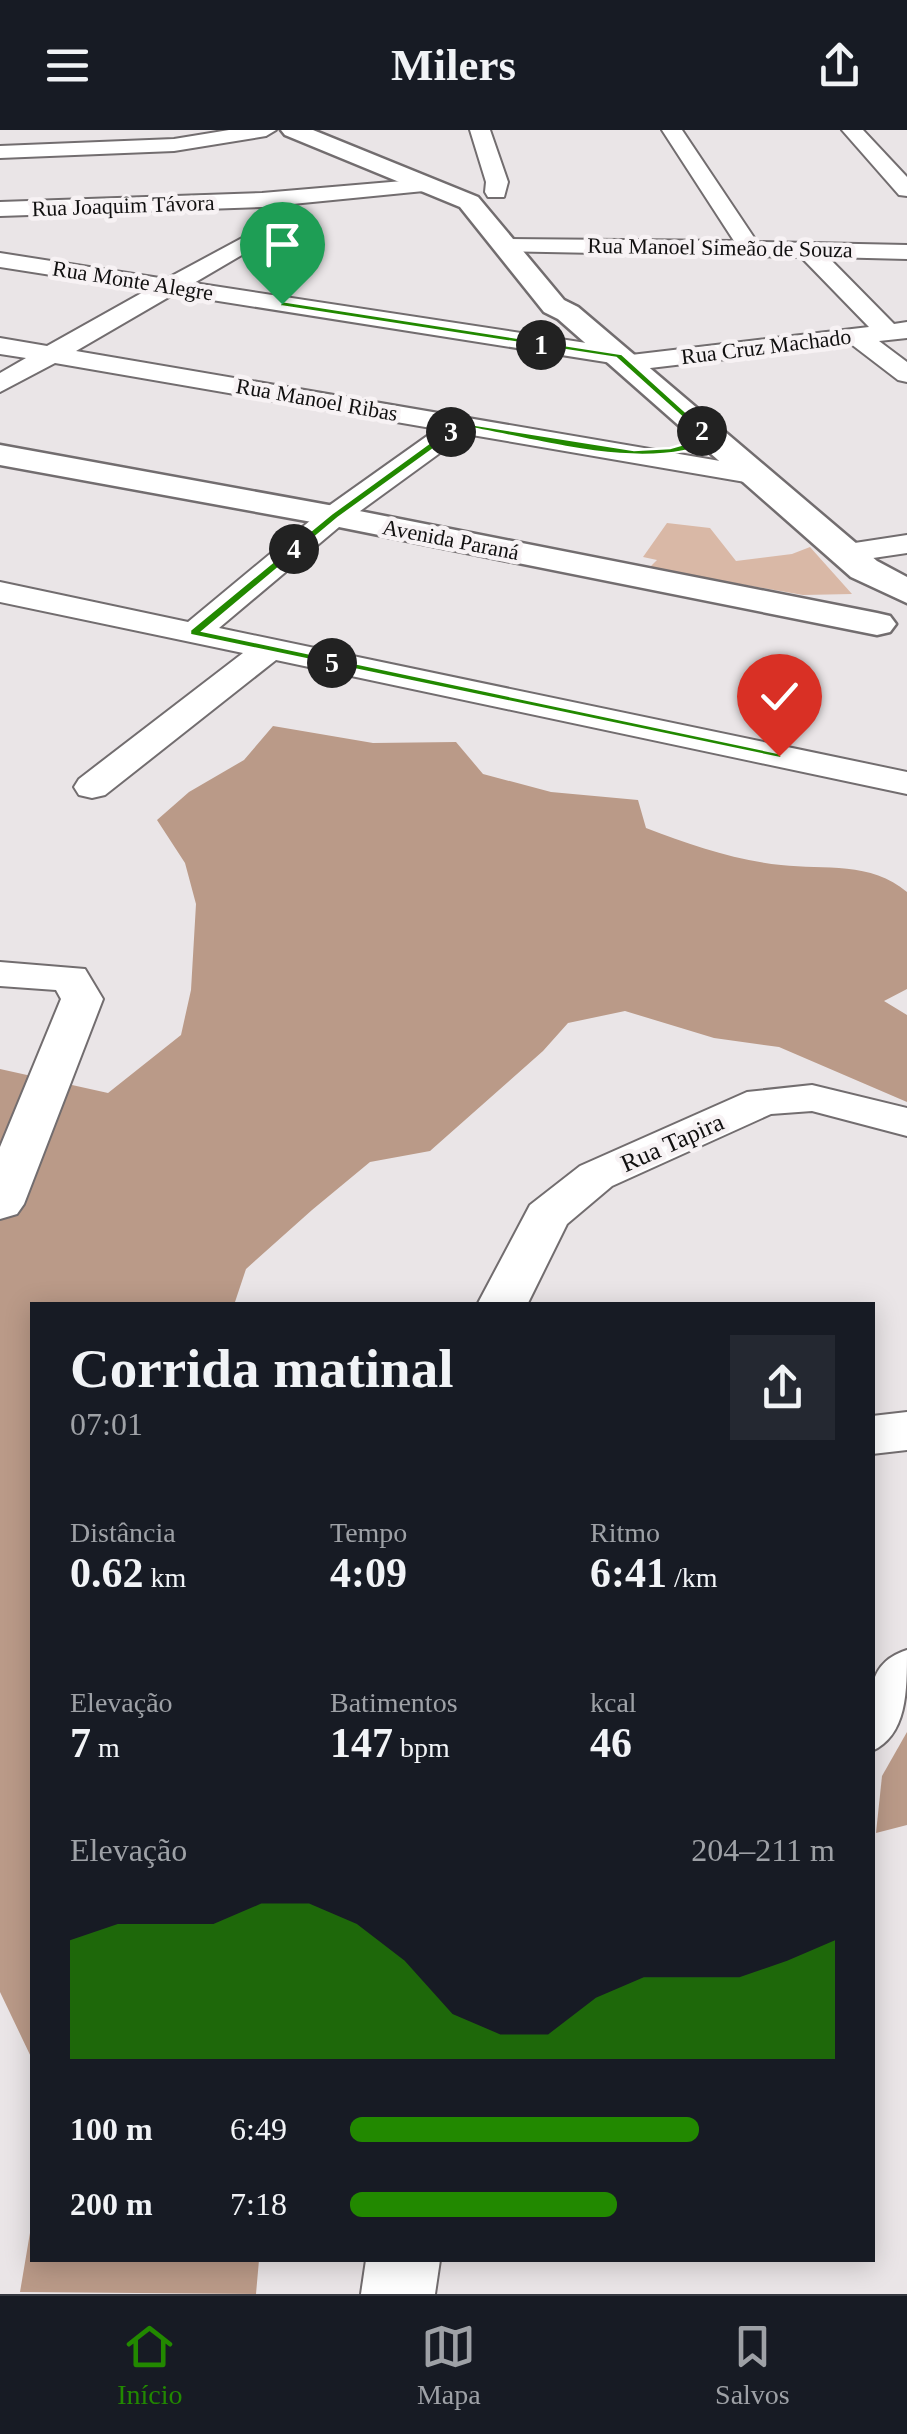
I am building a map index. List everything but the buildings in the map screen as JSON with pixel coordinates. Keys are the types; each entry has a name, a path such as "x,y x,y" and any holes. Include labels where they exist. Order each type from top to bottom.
{"main road":[{"path":"293,130 430,186 485,195 571,316 751,474 882,597"},
{"name":"Avenida Paraná","path":"0,455 784,605 882,597"}],"street":[{"path":"0,152 174,145 266,130"},
{"path":"480,130 497,182 485,195"},
{"path":"672,130 750,248"},
{"path":"852,130 907,190"},
{"name":"Rua Joaquim Távora","path":"0,209 262,200 430,186"},
{"path":"0,384 244,244"},
{"name":"Rua Manoel Simeão de Souza","path":"520,245 907,252"},
{"path":"807,249 898,331"},
{"name":"Rua Monte Alegre","path":"0,260 622,360"},
{"path":"267,287 539,333"},
{"name":"Rua Monte Alegre","path":"502,339 539,333 571,316"},
{"name":"Rua Cruz Machado","path":"622,360 898,331"},
{"path":"856,336 907,374"},
{"name":"Rua Manoel Ribas","path":"0,346 751,474"},
{"path":"194,633 334,516 462,424"},
{"name":"Rua Manoel Ribas","path":"634,453 671,450 712,440"},
{"path":"882,597 907,544"},
{"path":"0,592 907,783"},
{"path":"92,787 269,650"},
{"path":"0,974 70,978 82,999 0,1204"},
{"name":"Rua Tapira","path":"504,1302 547,1216 596,1176 763,1100 812,1098 907,1122"},
{"path":"875,1435 907,1431"},
{"path":"875,1723 907,1673"},
{"path":"398,2294 403,2262"}],"shaded area":[{"path":"667,523 710,528 736,561 792,554 810,547 852,594 803,595 649,568 657,560 643,557"},
{"path":"273,726 373,743 456,742 483,774 551,792 638,800 646,828 696,846 764,863 863,871 893,882 907,892 907,989 884,1001 907,1015 907,1102 779,1047 714,1038 625,1011 568,1023 543,1051 430,1151 370,1162 312,1210 246,1269 235,1302 30,1302 30,2055 0,1992 0,1069 108,1093 181,1035 191,990 196,904 185,863 157,820 189,792 244,760"},
{"path":"907,1732 907,1825 876,1833 882,1776"},
{"path":"30,2233 30,2262 259,2262 256,2294 20,2292"}],"route":[{"path":"282,304 619,356 712,440 691,447 634,453 462,424 334,516 194,633 779,756"}]}
